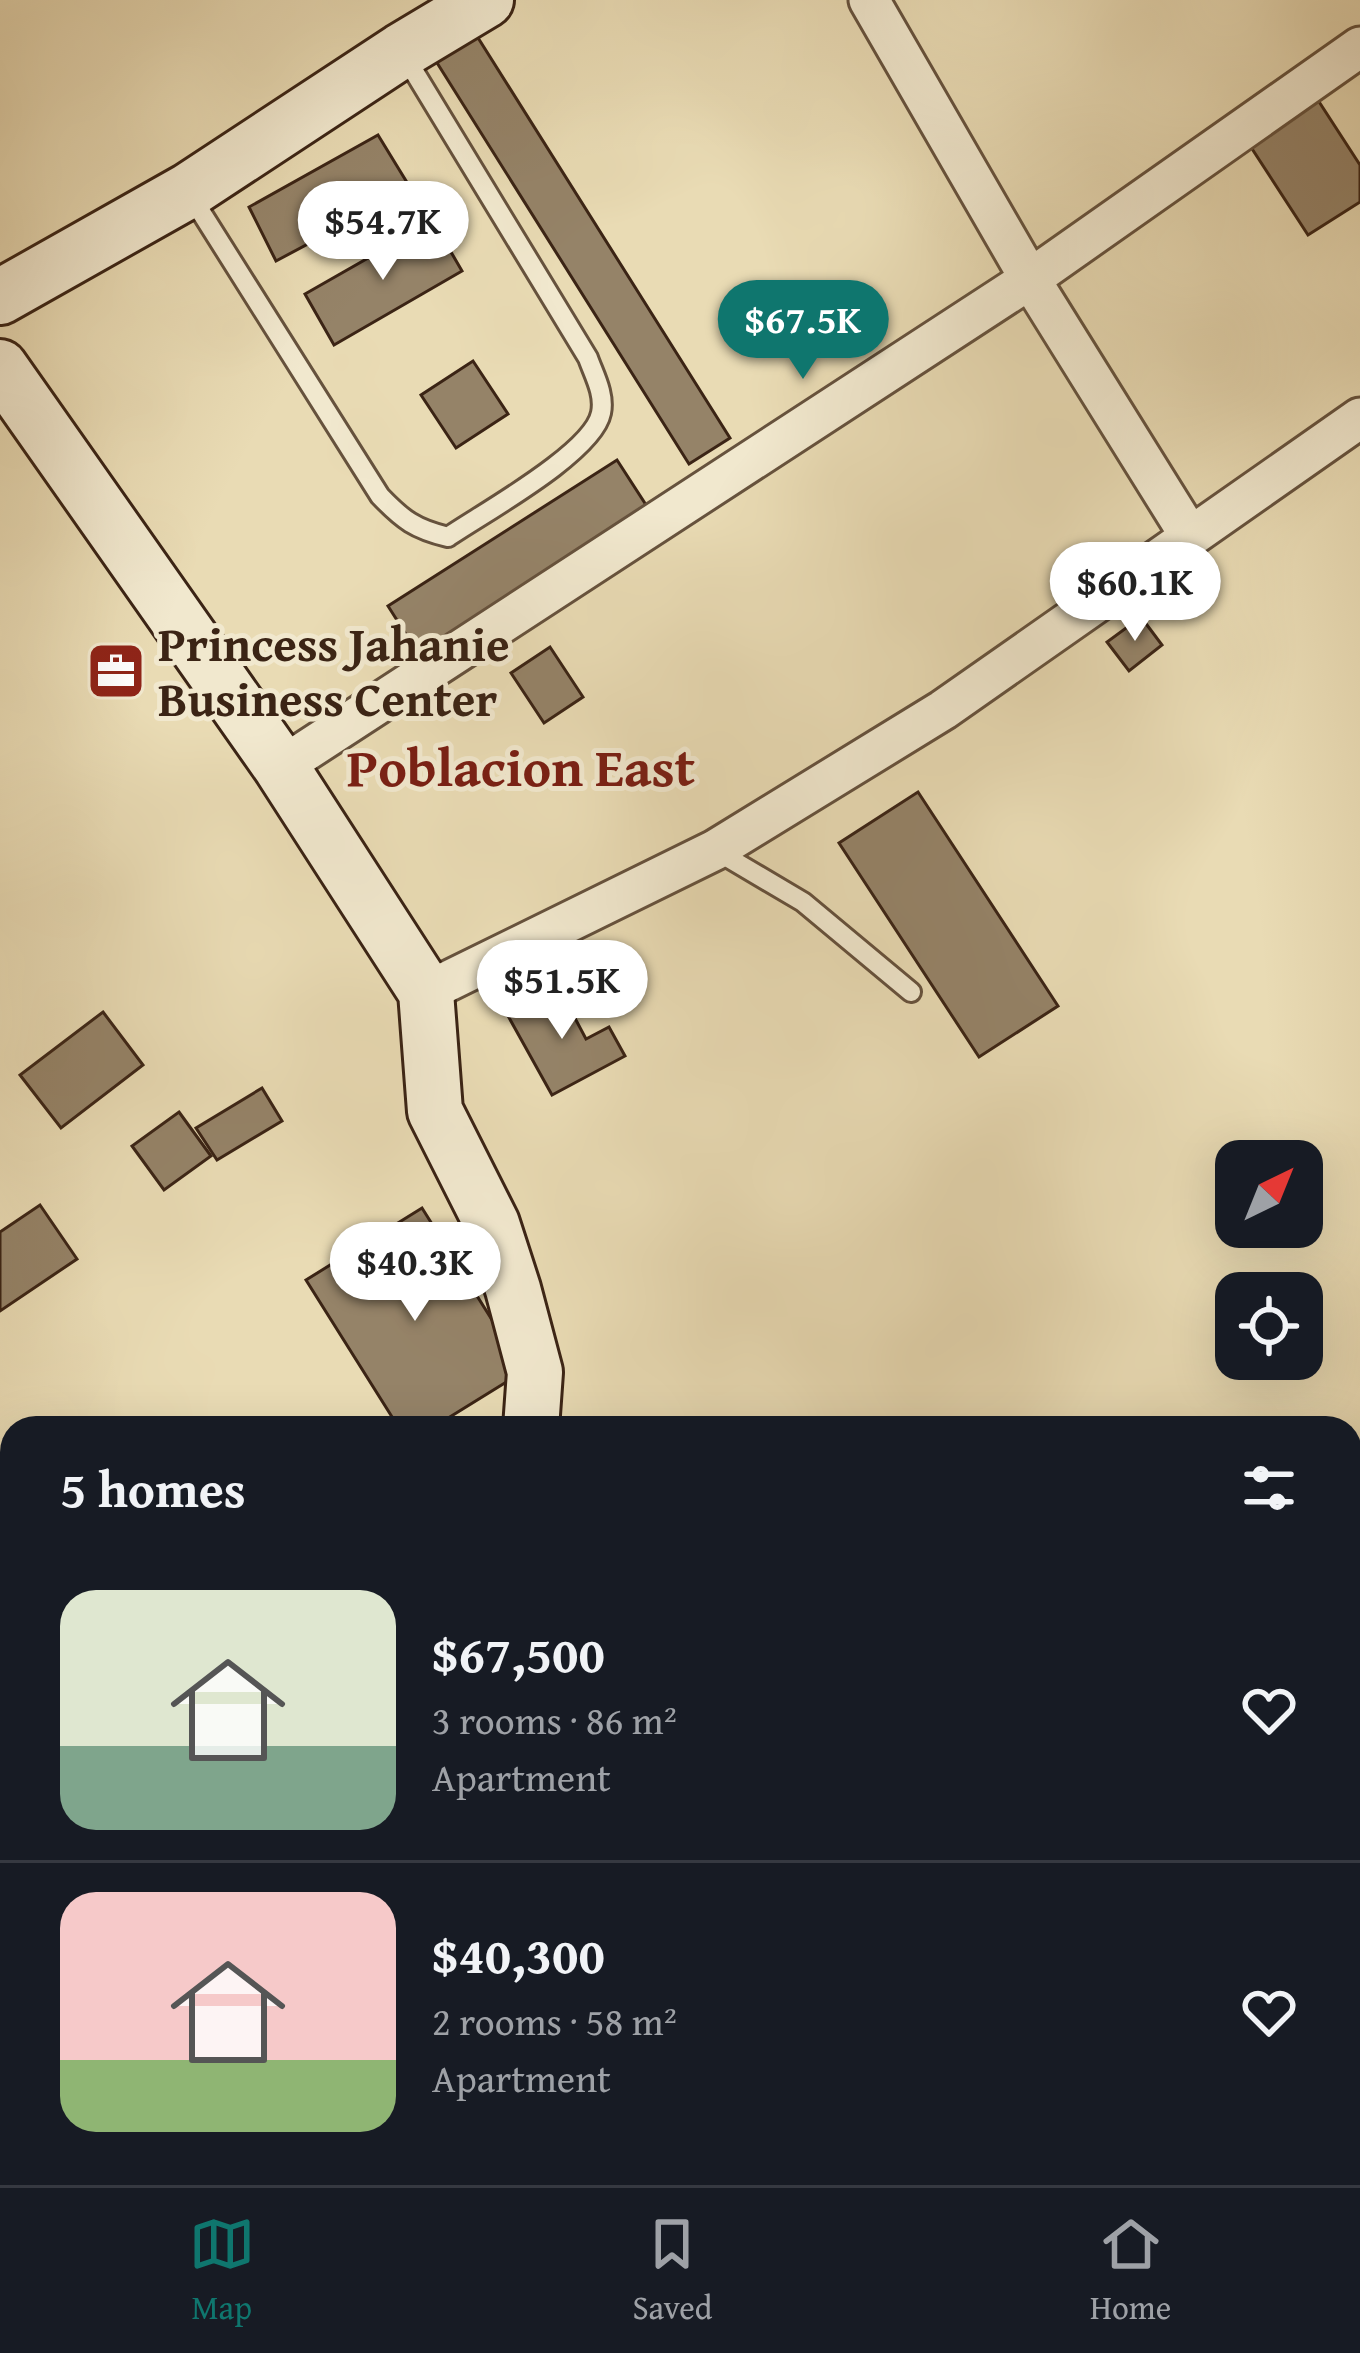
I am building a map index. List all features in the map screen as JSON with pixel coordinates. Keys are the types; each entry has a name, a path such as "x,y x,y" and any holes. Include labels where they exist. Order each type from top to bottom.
{"main road":[{"path":"0,297 188,191 486,0"},
{"path":"0,367 281,767 426,992 435,1111 492,1224 513,1289 535,1372 532,1416"}],"street":[{"path":"869,0 1030,279 1190,536"},
{"path":"281,767 1030,279 1360,47"},
{"path":"426,992 715,850 943,710 1360,418"}],"lane":[{"path":"188,191 380,496 403,520 448,537 569,456 591,435 601,414 601,394 588,358 401,51"},
{"path":"715,850 803,902 911,992"}],"building":[{"path":"475,33 730,438 689,464 434,58"},
{"path":"1314,94 1360,165 1360,202 1308,235 1245,138"},
{"path":"378,135 411,189 276,261 249,207"},
{"path":"433,221 462,271 334,345 305,294"},
{"path":"473,361 508,414 456,448 421,395"},
{"path":"617,460 650,511 421,658 388,606"},
{"path":"1141,617 1162,645 1129,671 1107,642"},
{"path":"550,647 583,697 544,723 511,673"},
{"path":"918,792 1058,1006 979,1057 839,843"},
{"path":"558,986 586,1039 609,1027 625,1056 552,1095 507,1014"},
{"path":"103,1012 143,1065 61,1128 20,1075"},
{"path":"262,1088 282,1121 217,1160 196,1128"},
{"path":"179,1112 211,1156 164,1190 132,1146"},
{"path":"40,1205 77,1259 0,1311 0,1232"},
{"path":"422,1208 524,1371 451,1416 391,1416 306,1280"}],"place":[{"name":"Princess Jahanie Business Center","path":"116,671"}],"district":[{"name":"Poblacion East","path":"521,766"}]}
